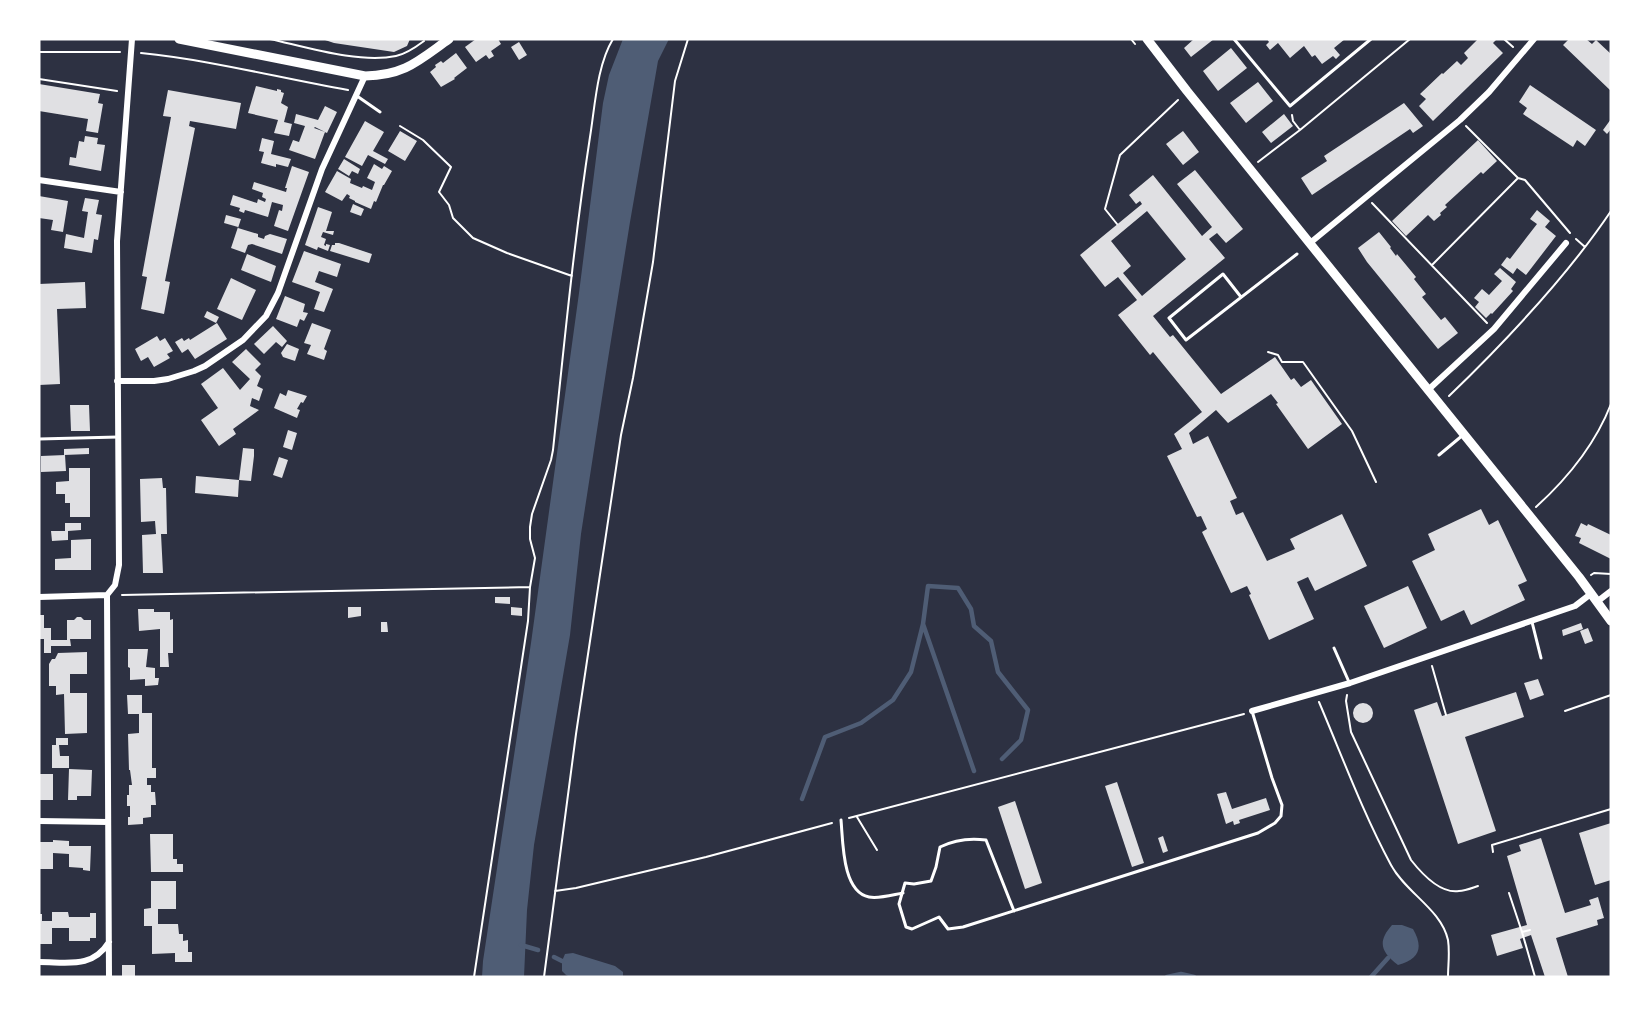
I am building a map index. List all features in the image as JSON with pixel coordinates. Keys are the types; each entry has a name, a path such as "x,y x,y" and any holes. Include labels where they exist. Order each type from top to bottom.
{"main road":[{"path":"179,39 365,76 387,74 407,68 449,39"},
{"path":"1150,40 1187,91 1529,514 1595,597 1611,621"}],"street":[{"path":"109,977 107,595 115,585 119,565 117,241 132,39"},
{"path":"1310,243 1460,120 1489,92 1534,39"},
{"path":"117,381 154,381 194,371 243,340 266,316 278,293 322,168 365,76"},
{"path":"39,180 121,192"},
{"path":"1428,390 1494,329 1566,243"},
{"path":"1252,711 1350,683 1575,606 1611,591"},
{"path":"39,597 107,595"},
{"path":"39,821 108,822"},
{"path":"39,962 87,962 102,952 109,941"}],"lane":[{"path":"1234,39 1290,106 1371,39"},
{"path":"356,94 380,112"},
{"path":"1241,297 1223,274 1169,318 1186,340 1297,254"},
{"path":"1439,455 1464,434"},
{"path":"39,439 118,437"},
{"path":"1532,621 1541,658"},
{"path":"1334,648 1350,683"},
{"path":"1014,912 986,840 978,839 952,842 940,847 931,881 905,883 899,904 906,927 912,929 939,917 948,929 963,927 1014,912 1258,832 1275,823 1281,816 1282,805 1252,711"},
{"path":"841,820 849,880 860,893 870,897 903,893"}],"path":[{"path":"270,39 375,59 397,56 427,39"},
{"path":"474,977 528,621 535,558 530,539 530,527 532,514 552,460 588,153 603,64 613,39"},
{"path":"544,977 576,734 619,447 653,262 675,81 688,39"},
{"path":"1250,169 1410,39"},
{"path":"39,52 132,52 171,56 225,65 356,94"},
{"path":"39,79 129,93"},
{"path":"1118,224 1105,209 1120,155 1187,91"},
{"path":"1290,106 1293,121 1300,130"},
{"path":"1460,120 1518,178 1525,180 1564,228 1585,247"},
{"path":"400,126 423,141 451,167 439,192 449,206 453,218 473,237 507,253 572,276"},
{"path":"1432,265 1518,178"},
{"path":"1366,197 1494,329"},
{"path":"1440,404 1490,357 1537,305 1585,247 1611,211"},
{"path":"1268,352 1278,355 1282,362 1304,362 1352,431 1376,482"},
{"path":"1529,514 1552,493 1579,462 1603,424 1611,404"},
{"path":"1583,582 1594,573 1611,574"},
{"path":"107,595 530,587"},
{"path":"1428,656 1446,715"},
{"path":"1350,683 1346,701 1351,732 1411,860 1422,873 1443,888 1458,892 1478,886"},
{"path":"1315,693 1392,867 1402,882 1442,924 1448,941 1448,977"},
{"path":"1565,711 1611,695"},
{"path":"555,891 706,857 1252,711"},
{"path":"1493,852 1492,845 1611,809"},
{"path":"857,817 877,850"},
{"path":"1509,893 1535,977"},
{"path":"1522,932 1530,930"}],"water":[{"path":"623,39 669,39 658,61 608,359 581,534 570,635 534,845 527,910 524,977 482,977 531,643 603,103 609,75"},
{"path":"1392,925 1402,925 1413,929 1419,947 1411,960 1398,965 1388,956 1383,947 1384,937"},
{"path":"573,953 615,966 623,972 623,977 570,977 562,971 562,961 565,954"}],"building":[{"path":"322,39 410,39 407,46 394,52 334,43"},
{"path":"476,39 498,39 501,44 491,51 494,56 489,59 486,55 476,62 465,47"},
{"path":"1194,39 1214,39 1191,57 1184,48"},
{"path":"1267,39 1345,39 1334,48 1340,55 1336,59 1333,56 1322,64 1315,55 1312,57 1304,46 1290,58 1278,43 1270,50 1266,45 1269,42"},
{"path":"1478,39 1497,39 1493,43 1503,53 1433,121 1419,106 1426,99 1420,94 1457,61 1461,65 1468,58 1464,53"},
{"path":"1569,39 1586,39 1592,44 1596,40 1611,54 1611,91 1563,45"},
{"path":"519,42 527,55 519,60 511,47"},
{"path":"1231,48 1247,68 1218,91 1203,71"},
{"path":"456,53 467,68 455,79 441,87 430,72 436,67 435,65 441,61 443,63"},
{"path":"1258,82 1273,101 1246,123 1230,103"},
{"path":"39,84 100,94 98,103 103,104 98,133 86,131 88,119 39,111"},
{"path":"1530,85 1596,130 1585,146 1577,140 1573,147 1523,114 1527,108 1519,102"},
{"path":"256,86 281,90 284,93 281,103 288,107 284,122 292,124 289,136 274,133 278,120 248,113"},
{"path":"168,90 241,103 236,129 190,121 189,126 195,128 165,281 170,282 164,314 141,309 147,277 142,276 171,117 163,116"},
{"path":"1404,103 1423,126 1413,133 1410,129 1312,195 1301,178 1327,161 1324,156"},
{"path":"325,106 337,112 327,133 325,132 315,159 289,150 293,140 299,142 305,126 294,123 296,114 318,120"},
{"path":"1284,114 1293,126 1271,143 1262,132"},
{"path":"1611,119 1611,129 1607,134 1603,130"},
{"path":"365,121 384,132 373,151 388,159 385,164 368,155 362,166 345,157"},
{"path":"400,131 417,141 405,161 388,151"},
{"path":"1183,131 1199,152 1183,165 1166,144"},
{"path":"85,136 98,138 97,144 105,145 101,171 69,165 70,157 76,158 79,141 84,142"},
{"path":"262,138 274,141 271,154 291,159 288,167 261,163 264,152 259,151"},
{"path":"1478,140 1497,161 1483,174 1481,172 1445,205 1447,207 1434,221 1428,215 1406,236 1392,221"},
{"path":"344,159 360,169 358,174 352,171 349,176 338,169"},
{"path":"374,164 392,171 371,209 355,202 347,194 342,201 325,192 337,171 351,179 350,183 372,190 375,182 367,178"},
{"path":"292,166 309,172 288,231 274,226 283,205 272,202 268,217 245,210 244,213 239,211 240,208 230,205 233,195 257,203 258,199 265,202 266,199 262,197 263,193 252,189 254,182 286,192 287,188 285,188"},
{"path":"1195,170 1243,229 1226,243 1217,233 1209,239 1225,258 1153,316 1170,337 1173,335 1221,394 1275,357 1291,380 1294,378 1301,387 1311,380 1342,424 1308,449 1271,394 1228,423 1216,410 1189,433 1193,444 1208,436 1237,498 1230,501 1236,515 1243,512 1267,561 1295,549 1290,539 1342,514 1367,566 1315,591 1308,577 1297,582 1314,619 1269,640 1247,586 1231,593 1202,532 1207,529 1201,516 1197,517 1167,456 1182,449 1174,434 1202,412 1153,352 1150,355 1118,315 1137,300 1118,277 1105,287 1080,255 1142,204 1140,201 1136,204 1129,195 1153,175 1202,236 1212,227 1177,184","holes":["1147,211 1186,259 1142,296 1123,273 1131,266 1111,241"]},
{"path":"39,196 68,201 63,232 51,230 53,220 39,218"},
{"path":"85,198 99,200 96,214 102,215 98,240 94,239 92,253 64,248 66,234 84,238 88,212 82,211"},
{"path":"353,204 364,209 361,216 350,212"},
{"path":"318,207 332,212 326,231 334,231 333,235 323,232 321,237 326,239 324,245 330,245 328,251 318,247 317,250 305,245"},
{"path":"1537,210 1550,221 1545,227 1556,236 1526,275 1517,268 1513,274 1501,265 1507,257 1510,259 1537,224 1530,219"},
{"path":"226,215 241,219 238,228 258,234 258,237 264,239 270,234 287,239 282,254 252,244 248,245 245,253 231,248 238,227 224,223"},
{"path":"1379,232 1396,256 1397,254 1416,277 1414,279 1426,294 1422,297 1441,320 1445,317 1458,333 1438,349 1358,248"},
{"path":"335,243 372,254 369,263 330,251"},
{"path":"304,251 341,264 337,277 319,271 315,282 333,289 324,312 314,309 320,292 292,282"},
{"path":"247,254 276,266 271,282 241,270"},
{"path":"1500,268 1516,282 1511,289 1513,291 1486,318 1475,307 1479,302 1474,298 1482,289 1489,295 1502,281 1494,274"},
{"path":"231,278 256,290 242,320 217,309"},
{"path":"85,282 86,308 57,309 60,384 39,385 39,284"},
{"path":"285,296 305,304 303,312 308,313 304,321 300,319 297,327 276,319"},
{"path":"207,311 219,317 216,323 204,317"},
{"path":"217,323 227,339 195,359 188,349 182,353 175,342 182,338 184,341 189,338 190,340"},
{"path":"312,323 331,330 324,349 327,351 324,360 307,354 311,345 304,343"},
{"path":"273,326 287,341 282,347 276,342 264,354 254,344"},
{"path":"157,336 160,341 165,338 173,351 167,354 170,358 154,367 148,357 141,361 135,349"},
{"path":"287,344 299,349 295,361 283,357 281,353"},
{"path":"246,349 261,364 255,370 261,376 257,386 263,389 259,401 252,398 250,406 259,410 233,429 236,434 219,446 201,420 218,408 201,384 223,368 240,390 250,379 232,362"},
{"path":"288,390 307,396 297,409 300,410 297,418 274,408 280,393 286,396"},
{"path":"70,405 89,405 90,431 71,431"},
{"path":"288,430 297,433 292,450 283,447"},
{"path":"89,448 89,454 64,455 64,449"},
{"path":"243,448 254,449 251,481 239,480"},
{"path":"65,455 66,471 41,472 41,456"},
{"path":"279,457 288,460 282,478 273,475"},
{"path":"69,468 90,468 90,517 70,517 70,503 65,503 65,494 56,494 56,482 69,481"},
{"path":"196,476 239,480 238,497 195,493"},
{"path":"162,478 163,488 166,488 167,534 161,534 163,573 143,573 142,535 156,534 155,521 141,522 140,479"},
{"path":"1481,509 1489,525 1498,520 1527,581 1518,585 1525,600 1471,625 1464,610 1441,621 1412,561 1435,550 1428,534"},
{"path":"65,523 81,523 81,530 68,531 68,540 52,541 51,531 65,531"},
{"path":"1581,523 1611,535 1611,559 1579,543 1581,538 1575,536"},
{"path":"91,539 91,570 55,570 55,559 71,558 71,540"},
{"path":"1408,586 1427,628 1384,648 1364,606"},
{"path":"495,597 510,597 510,604 495,603"},
{"path":"348,607 361,607 361,616 348,618"},
{"path":"511,607 522,608 522,616 511,615"},
{"path":"138,609 170,612 170,620 173,619 173,653 168,653 169,667 160,667 160,629 139,631"},
{"path":"39,615 44,615 44,628 51,628 51,640 67,640 67,620 74,620 77,617 91,620 91,639 70,639 71,646 51,646 51,653 44,653 44,639 39,639"},
{"path":"381,622 387,622 388,632 381,632"},
{"path":"1581,623 1583,629 1563,636 1562,630"},
{"path":"1588,628 1593,641 1585,644 1580,631"},
{"path":"128,649 148,649 146,667 155,668 155,678 159,678 158,685 145,686 145,679 130,680"},
{"path":"87,652 87,674 70,674 70,693 87,693 87,733 65,734 64,694 56,695 56,686 49,686 49,664 58,653"},
{"path":"1538,679 1544,695 1530,700 1524,683"},
{"path":"1516,692 1524,717 1465,737 1496,831 1458,844 1414,710 1437,702 1442,716"},
{"path":"127,695 142,695 142,713 152,713 152,768 156,768 156,778 147,778 147,785 151,785 151,792 155,792 156,805 151,805 151,817 143,818 143,824 128,825 130,806 127,806 127,795 129,795 129,785 132,785 129,770 128,734 139,733 139,714 128,714"},
{"path":"1363,703 1370,706 1373,713 1370,720 1363,723 1356,720 1353,713 1356,706"},
{"path":"56,738 68,738 68,745 59,745 60,756 69,756 69,768 52,768 52,745 56,745"},
{"path":"69,769 92,770 91,796 77,796 77,800 68,800"},
{"path":"39,774 53,774 53,800 39,800"},
{"path":"1117,782 1144,863 1132,867 1105,786"},
{"path":"1226,792 1232,809 1266,798 1270,810 1239,820 1240,823 1234,825 1233,821 1226,824 1217,794"},
{"path":"1015,801 1042,883 1025,889 998,807"},
{"path":"1611,823 1611,880 1595,885 1579,833"},
{"path":"150,834 173,834 173,859 177,859 177,864 183,864 183,872 151,872"},
{"path":"1163,836 1168,851 1163,853 1158,838"},
{"path":"1541,838 1565,913 1591,905 1589,900 1598,897 1604,918 1597,920 1598,925 1556,938 1568,977 1545,977 1531,935 1520,939 1523,948 1497,956 1491,935 1527,925 1507,856 1521,851 1519,845"},
{"path":"53,840 69,841 69,846 91,846 90,871 69,867 69,854 53,853 53,869 39,869 39,842 53,842"},
{"path":"151,881 176,881 176,909 158,909 158,924 178,924 179,934 183,934 183,941 188,940 188,952 192,952 192,962 175,962 175,953 152,954 152,926 144,926 144,909 151,908"},
{"path":"52,912 68,912 69,917 90,917 90,913 96,913 96,938 90,938 90,941 69,941 69,928 52,928 52,944 39,944 39,914 42,914 42,921 52,921"},
{"path":"122,965 135,965 135,977 122,977"}],"waterway":[{"path":"974,771 923,624 928,586 958,588 971,609 974,626 991,641 998,672 1028,710 1021,740 1002,759"},
{"path":"802,799 825,737 861,723 893,700 911,672 923,624"},
{"path":"521,945 538,950"},
{"path":"554,957 562,961"},
{"path":"1371,977 1388,958"},
{"path":"1167,977 1181,974 1194,977"}]}
